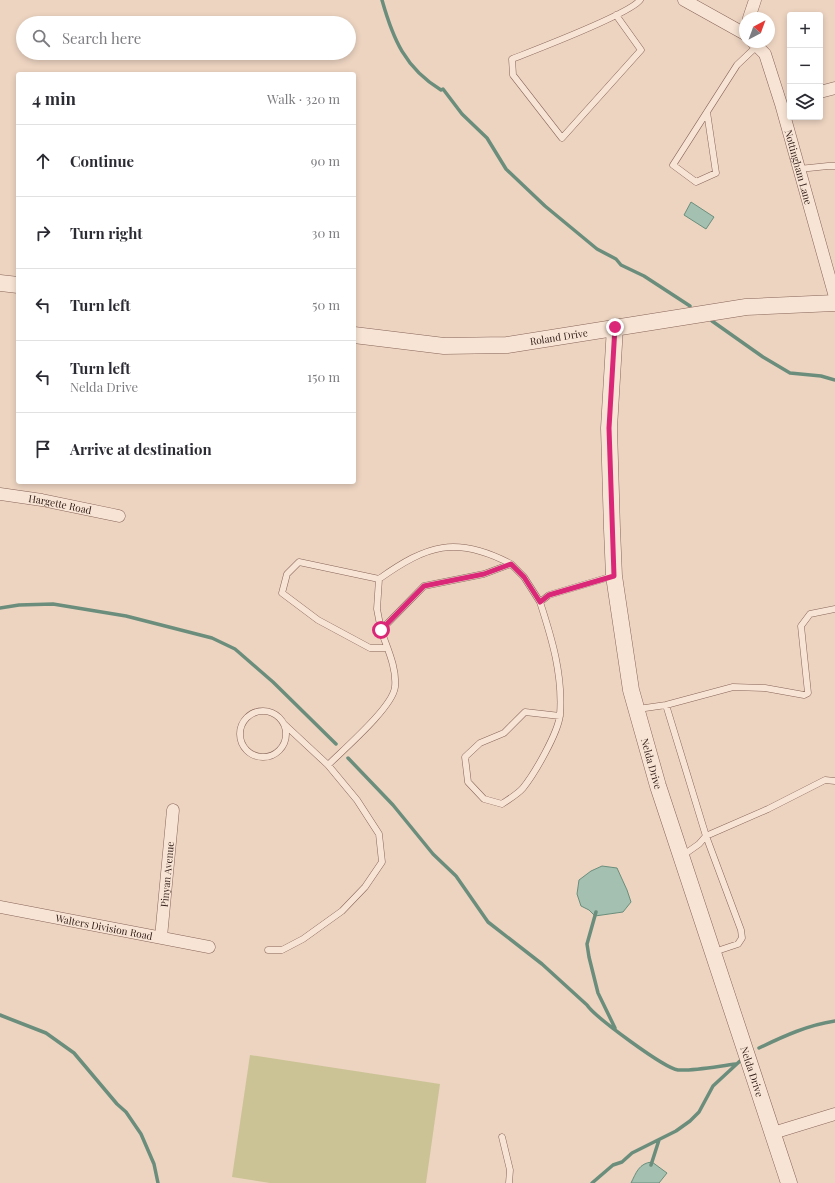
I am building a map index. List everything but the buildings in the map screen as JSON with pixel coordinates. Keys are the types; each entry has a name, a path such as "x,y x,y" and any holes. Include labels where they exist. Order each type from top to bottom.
{"street":[{"path":"684,0 739,29"},
{"path":"751,12 754,0"},
{"name":"Nottingham Lane","path":"759,48 765,54 785,103 799,169 835,297"},
{"path":"823,91 835,88"},
{"path":"0,283 16,286"},
{"name":"Roland Drive","path":"356,335 444,346 507,345 746,307 835,303"},
{"name":"Nelda Drive","path":"615,327 609,428 614,576 625,656 636,709 658,786 789,1183"},
{"name":"Hargette Road","path":"0,494 42,500 120,516"},
{"name":"Pinyan Avenue","path":"161,937 173,810"},
{"name":"Walters Division Road","path":"0,907 209,947"},
{"path":"773,1133 835,1114"}],"lane":[{"path":"616,15 641,50 562,138 513,75 512,59 616,15 637,4 640,0"},
{"path":"707,112 716,173 696,182 673,165 737,65 752,48"},
{"path":"799,169 835,166"},
{"path":"387,648 370,648 318,620 282,593 287,574 298,562 379,579 404,561 432,550 459,546 478,550 511,564 524,577 540,602 554,646 560,681 560,716 546,753 523,789 502,804 484,799 468,782 465,757 480,743 504,733 525,712 560,716"},
{"path":"381,630 424,586 484,574 511,564"},
{"path":"540,602 549,595 614,576"},
{"path":"328,765 386,706 395,688 395,671 381,630 377,609 379,579"},
{"path":"636,709 666,704 733,687 765,688 804,695 808,693 801,626 810,614 835,609"},
{"path":"666,704 706,836 741,930 742,938 738,944 713,952"},
{"path":"268,950 282,950 303,939 342,911 365,887 382,862 379,834 357,800 328,765 273,713 258,711 251,713 245,718 239,731 242,746 247,752 258,757 270,756 277,753 286,739 283,724"},
{"path":"681,856 699,844 706,836 768,809 825,780 835,781"},
{"path":"502,1136 510,1170 509,1183"}],"shaded area":[{"path":"691,202 714,217 706,229 684,215"},
{"path":"602,866 617,868 631,902 623,912 595,916 589,910 581,906 577,894 579,880 591,871"},
{"path":"250,1055 440,1084 426,1183 270,1183 232,1177"},
{"path":"652,1162 667,1173 659,1183 631,1183 636,1172 641,1166"}],"waterway":[{"path":"382,0 396,40 409,62 429,81 441,90 443,89 462,114 487,138 506,169 545,206 597,249 616,259 621,265 644,276 690,306"},
{"path":"712,321 763,357 790,373 821,376 835,380"},
{"path":"0,608 19,605 53,604 126,616 212,638 235,649 273,682 336,744"},
{"path":"348,758 393,805 433,854 456,876 488,922 542,964 603,1020 645,1052 678,1070 736,1064"},
{"path":"596,912 587,944 589,957 598,993 615,1028"},
{"path":"0,1015 46,1033 74,1053 117,1104 126,1112 141,1134 154,1164 158,1183"},
{"path":"759,1048 806,1028 835,1021"},
{"path":"592,1183 613,1165 622,1162 632,1153 676,1131 690,1121 699,1112 713,1086 740,1061"},
{"path":"651,1165 659,1140"}],"route":[{"path":"381,630 424,586 484,574 511,564 524,577 540,602 549,595 614,576 612,477 609,428 615,327"}]}
